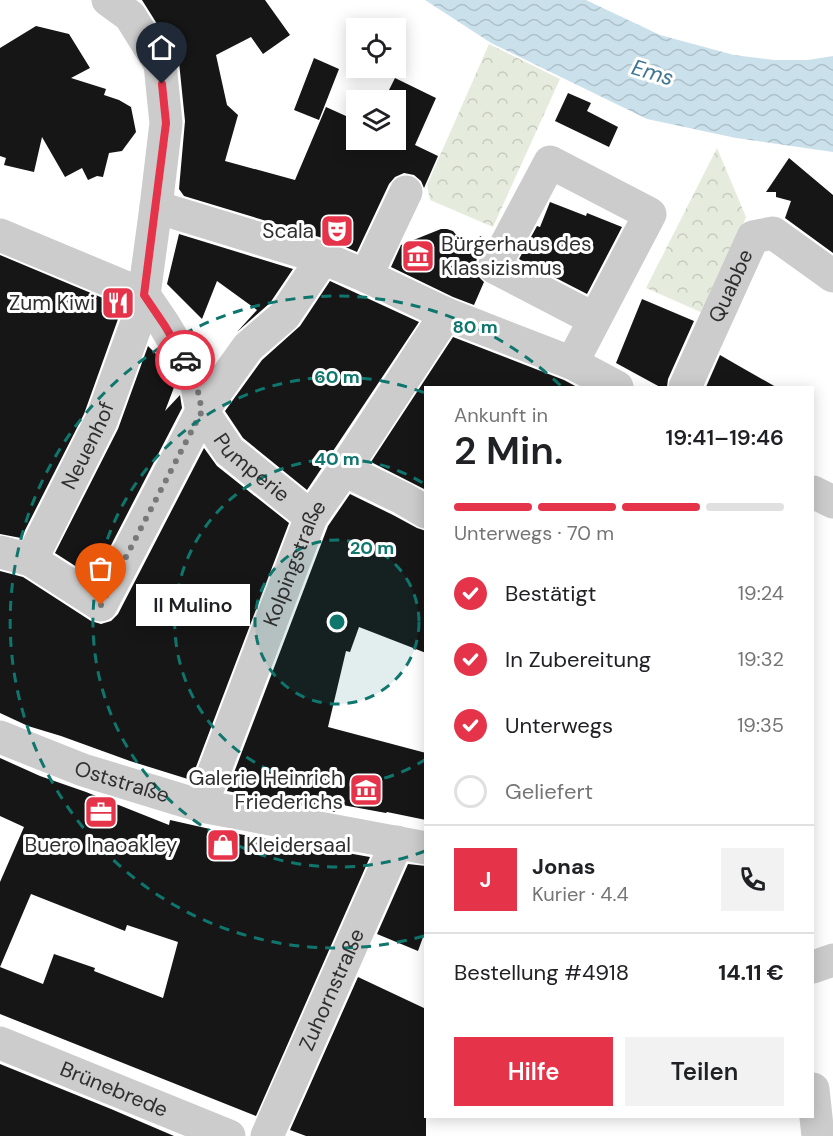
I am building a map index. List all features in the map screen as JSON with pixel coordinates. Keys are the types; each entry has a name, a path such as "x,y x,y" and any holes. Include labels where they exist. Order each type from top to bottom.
{"street":[{"name":"Neuenhof","path":"15,556 101,422 136,325 144,295 166,123 160,64 130,15 108,0"},
{"path":"572,363 650,214 550,162 494,267 594,319"},
{"path":"366,276 406,192"},
{"path":"156,207 323,258 446,314 572,363 615,386"},
{"name":"Quabbe","path":"685,386 753,237 773,233 833,276"},
{"path":"0,235 144,295 195,377 202,411"},
{"path":"15,556 101,605 202,411 248,347 284,316 323,258"},
{"name":"Kolpingstraße","path":"201,806 311,517 446,314"},
{"name":"Pumperie","path":"202,411 229,451 311,517"},
{"path":"344,470 424,511"},
{"path":"814,492 833,502"},
{"name":"Oststraße","path":"0,737 83,770 201,806 412,845"},
{"name":"Zuhornstraße","path":"267,1136 412,845"},
{"path":"814,967 833,960"},
{"name":"Brünebrede","path":"0,1043 229,1136"},
{"path":"814,1098 818,1136"}],"green space":[{"path":"489,44 560,79 493,227 430,200 427,185"},
{"path":"717,148 746,217 705,314 646,288"}],"water":[{"name":"Ems","path":"425,0 586,0 660,35 734,55 774,60 808,60 833,56 833,152 736,138 647,119 491,43"}],"building":[{"path":"142,0 265,0 290,35 263,54 251,37 216,55 227,105 238,115 225,161 295,180 326,107 346,116 346,150 406,150 406,90 389,90 395,78 436,98 415,145 438,156 424,188 421,181 414,175 404,173 395,177 389,184 357,252 329,240 184,196 179,189 185,121 179,62"},
{"path":"36,26 69,34 90,68 71,78 106,89 104,95 131,107 136,132 122,151 109,153 103,177 97,176 88,180 82,168 65,177 42,137 34,172 4,165 6,158 0,156 0,48"},
{"path":"314,58 339,69 319,120 294,110"},
{"path":"568,93 591,103 587,111 618,127 609,147 555,121"},
{"path":"789,158 833,195 833,253 785,218 791,201 776,197 776,192 766,192"},
{"path":"550,202 622,227 587,294 519,259 537,226 540,227"},
{"path":"441,229 453,231 472,254 480,236 487,240 477,258 475,267 478,276 484,282 474,305 391,267 401,245"},
{"path":"179,234 293,269 270,303 237,332 257,310 217,281 202,319 167,284"},
{"path":"0,255 122,306 84,414 21,538 0,534"},
{"path":"330,281 419,322 307,490 243,438 225,411 262,360 300,326"},
{"path":"642,299 694,321 668,379 667,386 658,386 616,363"},
{"path":"453,337 575,386 424,386 424,489 371,462"},
{"path":"148,346 164,362 176,382 165,411 180,395 182,408 94,578 55,553 118,429"},
{"path":"720,355 774,386 706,386"},
{"path":"204,448 217,466 289,523 191,780 28,726 0,713 0,571 23,577 91,621 101,624 111,621 118,614"},
{"path":"350,494 424,530 424,652 359,627 350,652 346,651 328,727 424,752 424,820 337,804 335,812 227,791 328,526"},
{"path":"0,758 40,776 169,825 170,820 370,857 256,1116 0,1014 0,967 0,882 24,827 0,816","holes":["31,894 125,931 127,925 178,942 163,998 94,971 95,968 54,954 43,984 0,967"]},
{"path":"408,864 424,866 424,934 418,951 377,934"},
{"path":"358,977 424,1008 426,1136 306,1136 290,1130"},
{"path":"0,1064 111,1109 174,1136 0,1136"}],"way so far":[{"path":"101,605 202,411 195,377 185,360"}],"place":[{"name":"Scala","path":"337,231"},
{"name":"Bürgerhaus des Klassizismus","path":"418,256"},
{"name":"Zum Kiwi","path":"118,303"},
{"name":"Il Mulino","path":"101,605"},
{"name":"Galerie Heinrich Friederichs","path":"366,790"},
{"name":"Buero Inaoakley","path":"101,812"},
{"name":"Kleidersaal","path":"223,845"}],"route":[{"path":"162,84 166,123 144,295 185,360"}]}
